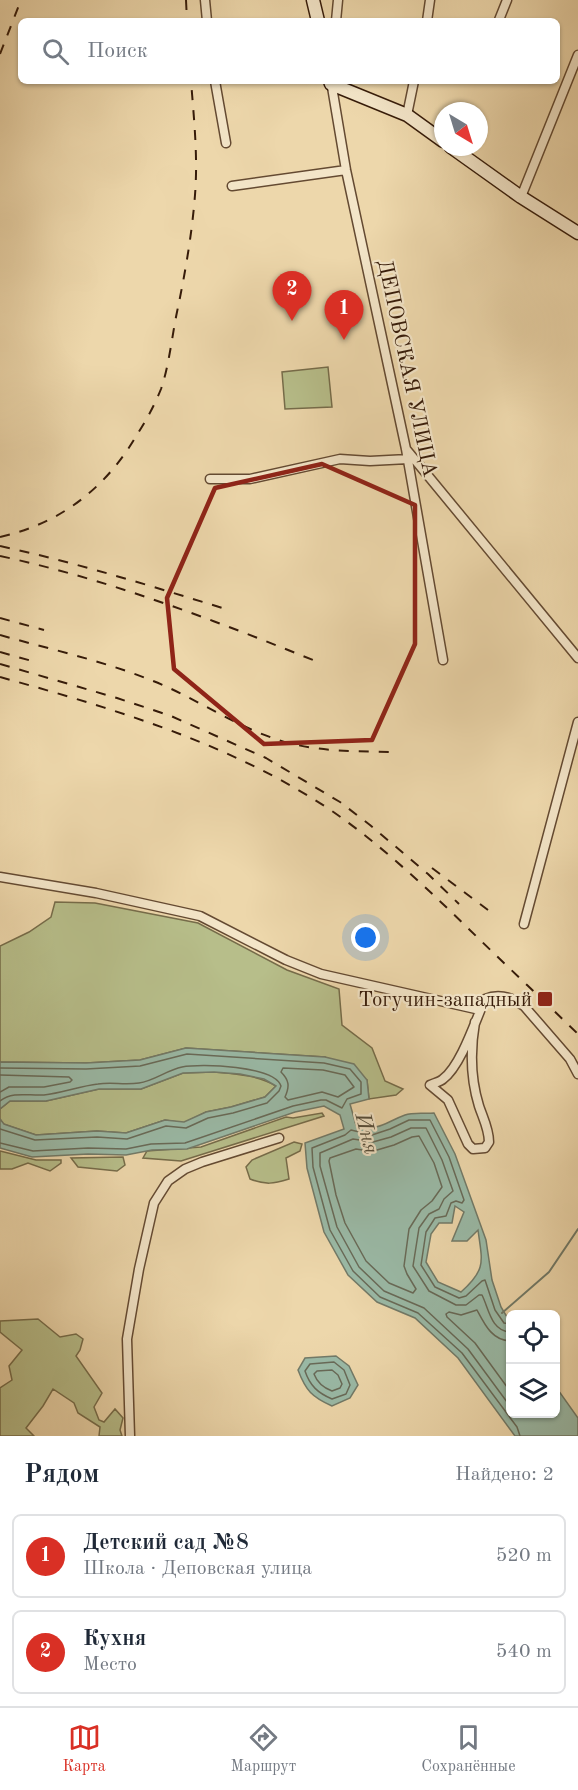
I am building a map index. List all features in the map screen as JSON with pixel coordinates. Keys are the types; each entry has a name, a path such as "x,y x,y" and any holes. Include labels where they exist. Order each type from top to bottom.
{"street":[{"path":"205,0 207,18"},
{"path":"313,0 317,18"},
{"path":"336,18 338,0"},
{"path":"427,18 430,0"},
{"path":"500,18 507,0"},
{"path":"521,197 578,55"},
{"path":"216,84 226,143"},
{"name":"ДЕПОВСКАЯ УЛИЦА","path":"330,84 346,170 408,459 442,660"},
{"path":"335,84 407,115 434,134"},
{"path":"407,115 413,84"},
{"path":"464,156 521,197 578,233"},
{"path":"232,186 346,170"},
{"path":"406,449 578,657"},
{"path":"210,478 250,478 340,459 370,461 408,459"},
{"path":"524,924 578,722"},
{"path":"0,877 96,893 200,916 286,960 321,974 480,1010"},
{"path":"475,1022 471,1048 473,1083 478,1105 489,1134 489,1142 485,1148 473,1149 468,1144 448,1100 430,1085 444,1079 456,1065 485,999 490,996 515,999 524,1006 570,1059 578,1074"},
{"path":"130,1436 127,1340 139,1269 154,1203 168,1181 185,1169 279,1138"}],"highlighted area":[{"path":"322,464 415,505 415,644 372,740 264,744 174,669 167,598 215,488"}],"green space":[{"path":"328,367 332,407 285,409 282,372"},
{"path":"55,902 95,903 198,923 287,970 339,989 342,1025 372,1048 385,1081 403,1089 396,1095 369,1099 367,1080 325,1057 186,1048 140,1060 86,1063 0,1062 0,946 29,932 51,917"},
{"path":"214,1072 254,1077 276,1086 265,1097 206,1112 184,1123 165,1120 126,1133 97,1131 36,1135 3,1124 0,1119 0,1109 10,1101 46,1101 99,1089 141,1089 183,1073"},
{"path":"322,1113 324,1116 181,1161 143,1158 147,1151 201,1147 286,1117"},
{"path":"294,1142 302,1144 300,1151 286,1158 289,1179 270,1183 250,1179 246,1167 252,1160"},
{"path":"0,1151 36,1160 61,1160 61,1163 50,1171 28,1163 12,1169 0,1169"},
{"path":"123,1157 125,1165 117,1171 78,1167 71,1158"},
{"path":"38,1319 60,1337 76,1334 83,1339 76,1356 102,1393 94,1407 99,1420 104,1422 115,1409 123,1418 120,1430 122,1436 99,1436 100,1427 78,1413 74,1403 53,1389 26,1428 34,1436 0,1436 0,1388 12,1380 9,1366 22,1350 0,1332 0,1321"}],"water":[{"name":"Иня","path":"186,1048 325,1057 354,1064 367,1080 369,1099 350,1104 356,1125 377,1127 408,1114 434,1113 455,1154 486,1240 492,1280 506,1315 506,1418 560,1418 560,1393 578,1418 578,1436 515,1436 458,1358 415,1318 377,1302 348,1275 324,1232 307,1168 305,1143 344,1129 340,1115 324,1106 295,1112 187,1149 152,1150 126,1155 88,1154 32,1157 0,1148 0,1119 4,1124 36,1135 97,1131 126,1133 165,1120 184,1122 206,1112 265,1097 276,1086 264,1079 240,1074 183,1073 141,1089 99,1089 46,1101 10,1101 0,1109 0,1062 86,1063 140,1060","holes":["455,1206 464,1212 452,1241 467,1241 478,1230 481,1264 475,1277 461,1292 438,1282 426,1262 431,1234 439,1223 452,1223"]},
{"path":"336,1356 349,1366 358,1385 350,1398 332,1406 319,1400 311,1392 298,1370 305,1358"}],"waterway":[{"path":"502,1313 549,1272 578,1229"}],"railway":[{"path":"0,54 21,0"},
{"path":"186,0 187,18"},
{"path":"0,537 22,531 63,512 97,486 126,452 159,395 168,361 194,210 196,152 191,84"},
{"path":"0,546 87,568 229,610"},
{"path":"0,556 119,588 197,615 313,660"},
{"path":"0,618 44,630"},
{"path":"0,635 130,672 166,686 235,722 289,743 328,750 393,752"},
{"path":"0,652 32,661"},
{"path":"0,664 171,716 266,758 340,802 428,874 459,904"},
{"path":"0,677 86,702 172,731 254,766 294,787 332,811 407,870 578,1034"},
{"path":"432,868 488,910"}],"place":[{"name":"Кухня","path":"292,321"},
{"name":"Детский сад №8","path":"344,340"},
{"name":"Тогучин-западный","path":"545,999"}]}
